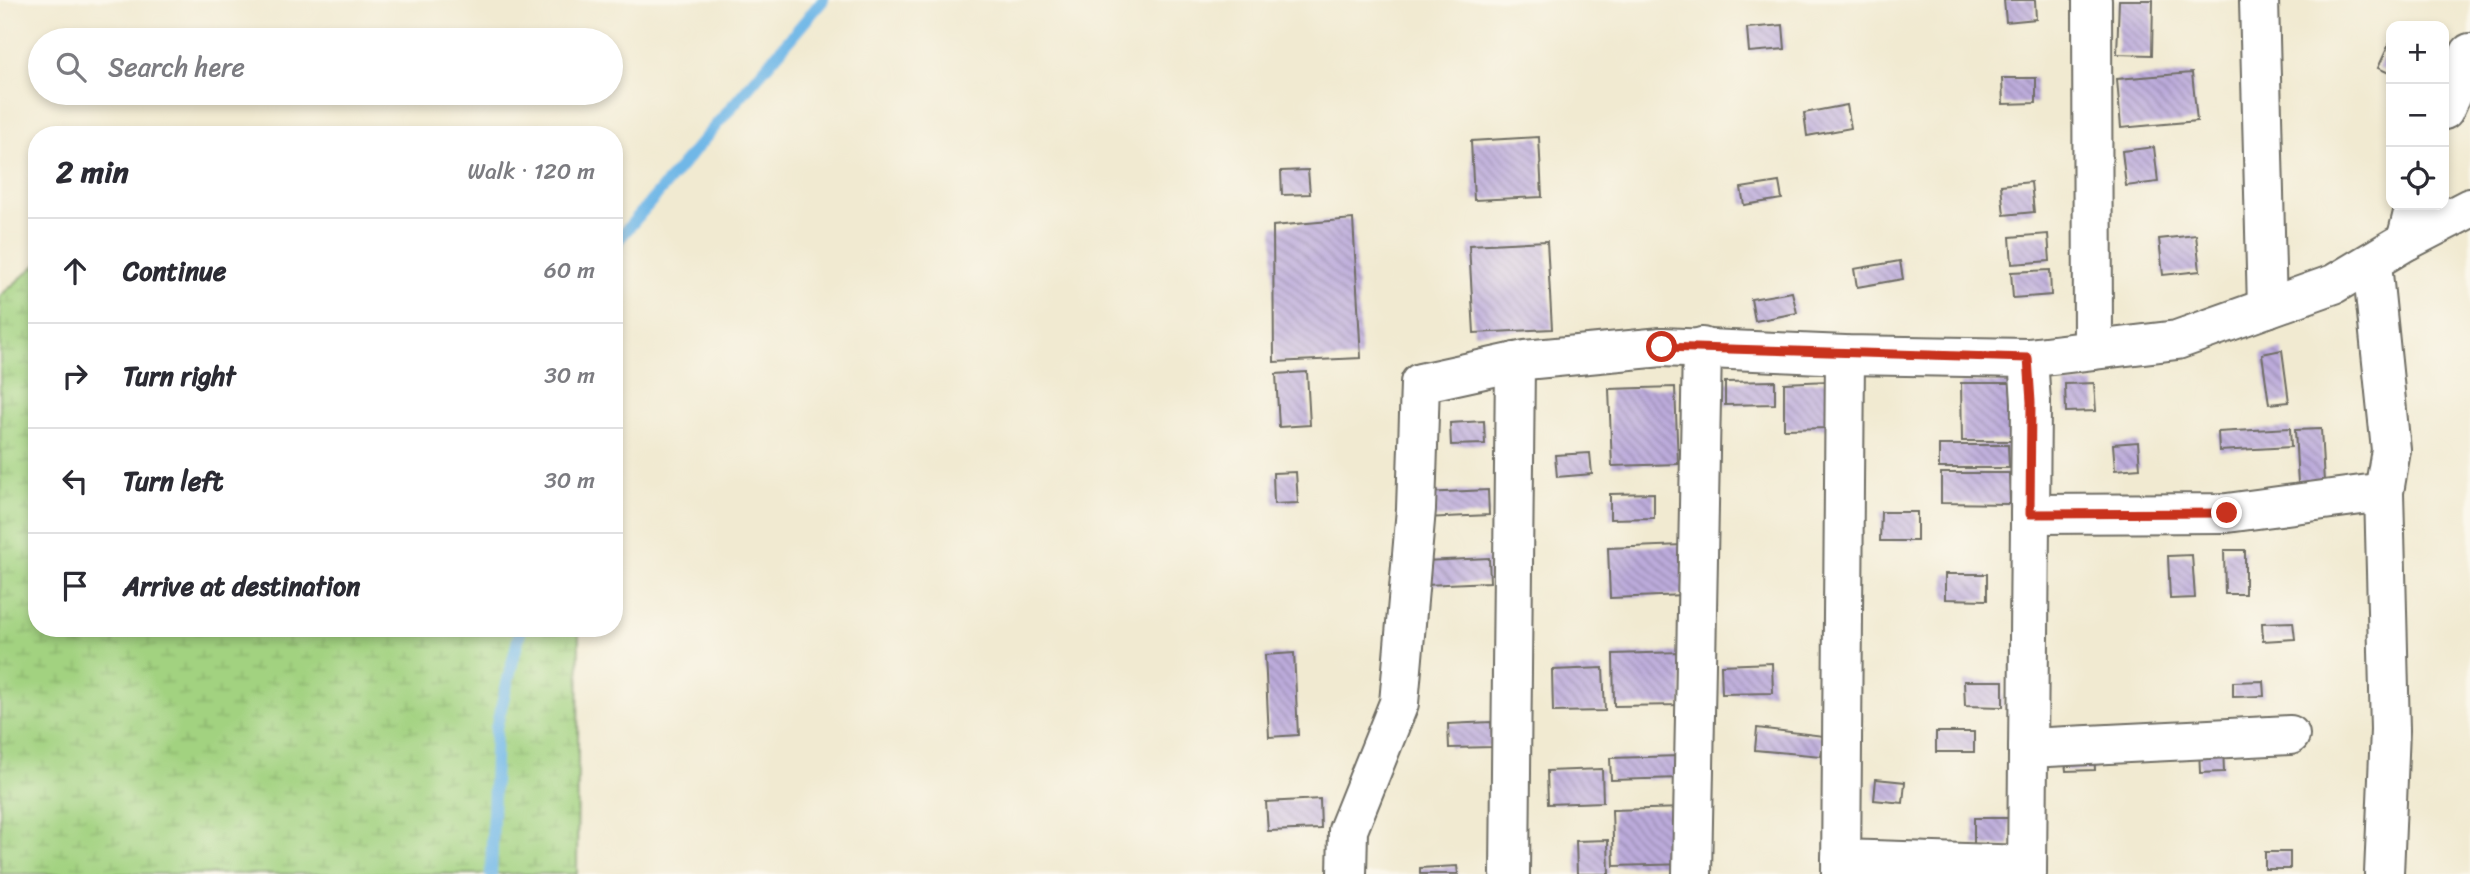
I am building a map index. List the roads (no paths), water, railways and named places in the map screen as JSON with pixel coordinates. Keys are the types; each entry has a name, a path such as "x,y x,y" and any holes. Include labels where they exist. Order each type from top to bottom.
{"street":[{"path":"2092,0 2093,350"},
{"path":"2259,0 2267,308"},
{"path":"2449,99 2470,53"},
{"path":"1347,874 1348,830 1399,703 1416,509 1420,383 1515,362 1662,347 1845,355 2028,358 2177,340 2334,284 2372,264 2406,241 2470,208"},
{"path":"2406,241 2414,210"},
{"path":"2372,264 2391,450 2384,492 2390,730 2384,874"},
{"path":"1692,874 1702,347"},
{"path":"1845,355 1841,866 2027,869 2031,402 2028,358"},
{"path":"1510,874 1515,362"},
{"path":"2030,514 2227,513 2384,492"},
{"path":"2028,748 2290,735"}],"waterway":[{"path":"623,234 823,0"},
{"path":"491,874 496,728 519,637"}]}
